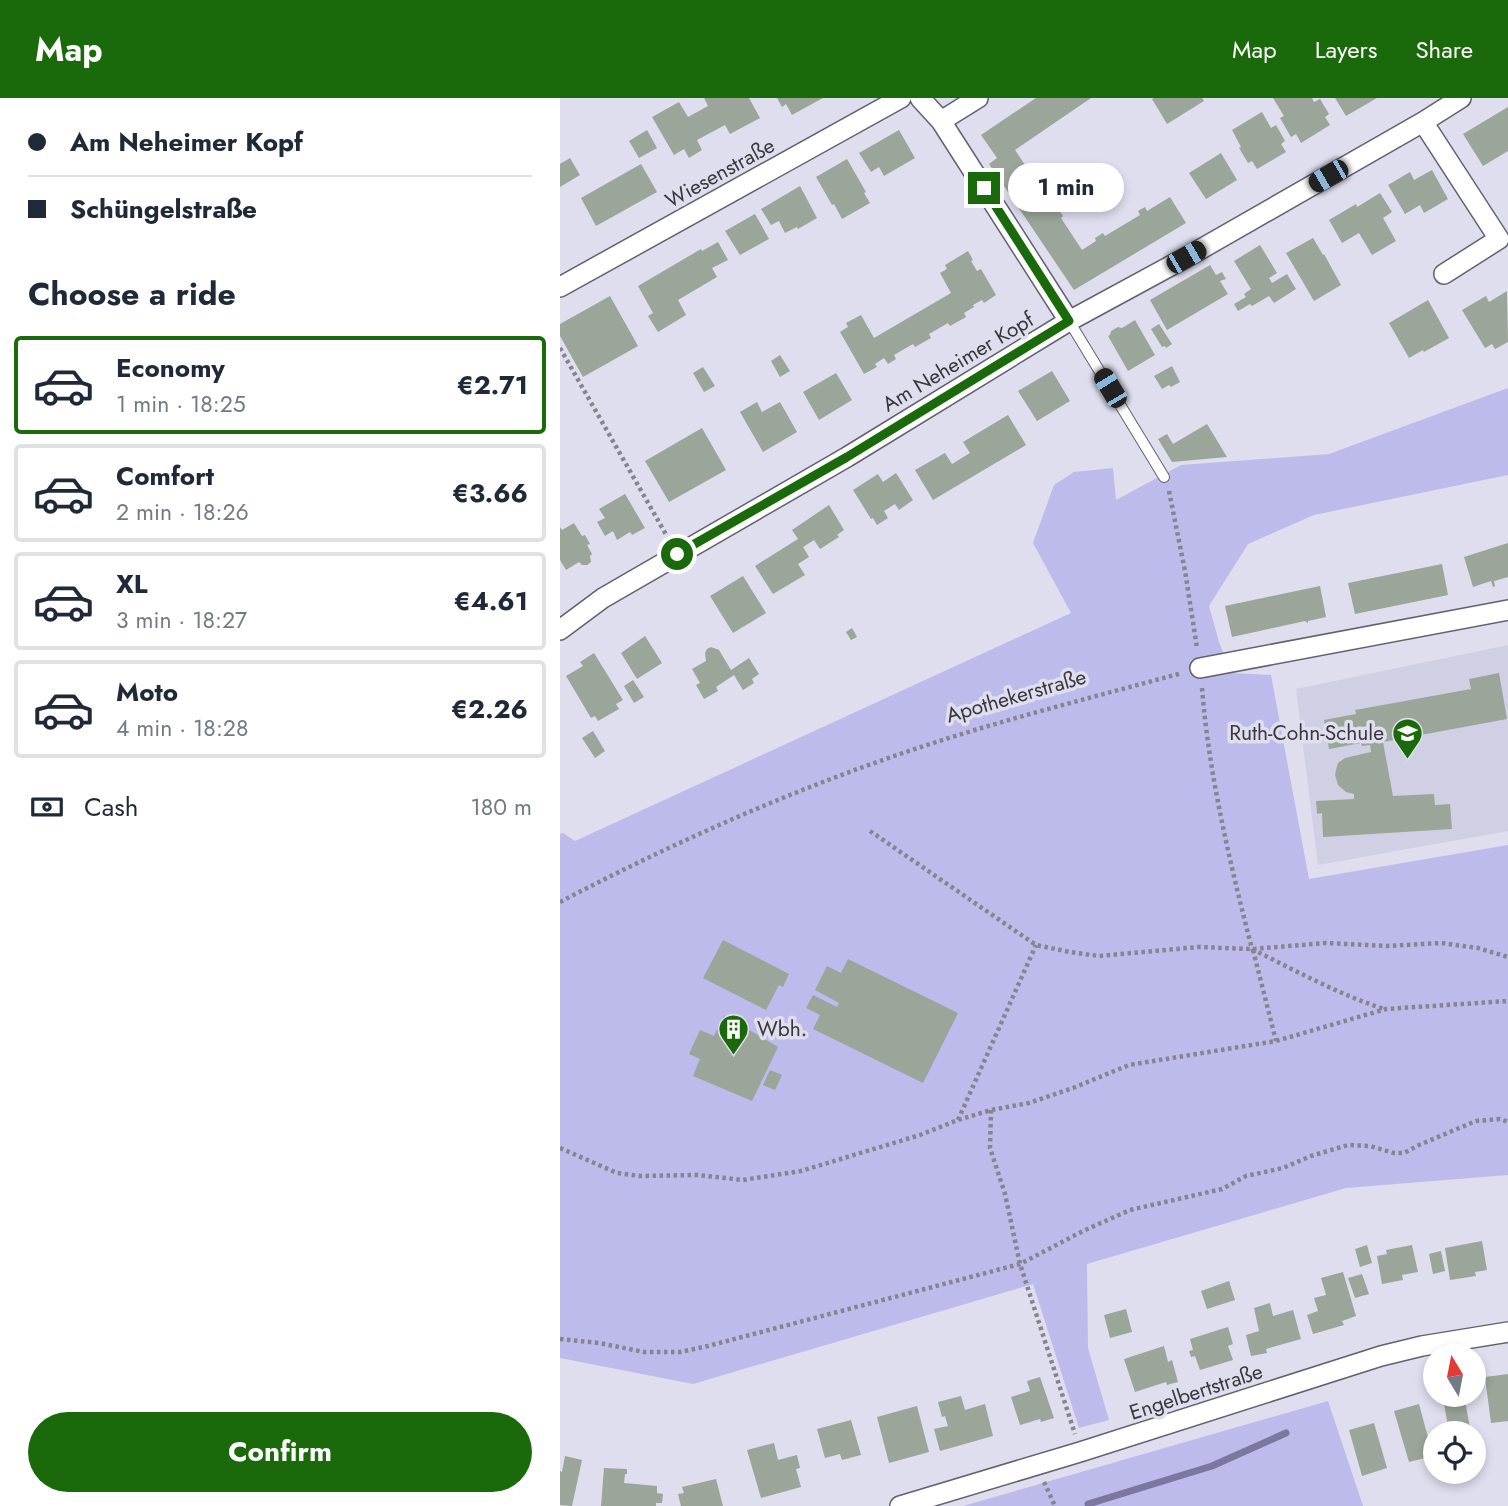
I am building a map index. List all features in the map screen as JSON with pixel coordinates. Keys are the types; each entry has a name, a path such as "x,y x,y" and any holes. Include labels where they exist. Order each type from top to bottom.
{"street":[{"name":"Wiesenstraße","path":"560,287 901,98"},
{"path":"920,98 941,121 1069,321"},
{"path":"941,121 978,98"},
{"name":"Am Neheimer Kopf","path":"560,630 603,598 847,457 1069,321 1186,257 1461,98"},
{"path":"1423,122 1503,236 1444,274"},
{"path":"1200,668 1508,610"},
{"name":"Engelbertstraße","path":"900,1506 1381,1356 1442,1342 1508,1332"}],"lane":[{"path":"1069,321 1164,477"}],"path":[{"path":"560,348 677,554"},
{"path":"1164,477 1185,571 1200,668 1204,723 1227,850 1276,1041"},
{"name":"Apothekerstraße","path":"560,902 634,863 813,786 987,726 1200,668"},
{"path":"870,831 1036,945 1070,952 1099,956 1198,947 1252,949 1326,943 1387,946 1441,943 1478,948 1508,957"},
{"path":"958,1120 1036,945"},
{"path":"1252,949 1325,986 1386,1009"},
{"path":"560,1148 617,1173 640,1176 698,1175 743,1180 801,1171 991,1110 1029,1103 1129,1065 1276,1041 1386,1009 1508,1001"},
{"path":"991,1110 990,1148 1005,1194 1020,1264 1080,1452"},
{"path":"560,1339 644,1352 680,1352 1020,1264 1130,1210 1223,1189 1246,1176 1283,1168 1348,1145 1370,1146 1404,1153 1419,1144 1476,1121 1500,1119 1508,1122"}],"shaded area":[{"path":"1508,388 1508,475 1314,515 1248,544 1209,606 1231,673 1271,675 1309,879 1508,845 1508,1175 1346,1188 1087,1264 1088,1348 1109,1420 1079,1428 1033,1284 693,1384 560,1358 560,834 563,833 575,841 1071,613 1033,543 1054,485 1074,472 1113,468 1116,500 1181,465 1329,454"},
{"name":"Ruth-Cohn-Schule","path":"1508,645 1508,831 1318,865 1296,689"},
{"path":"1328,1401 1363,1506 963,1506"}],"building":[{"path":"704,98 749,98 760,118 730,134 725,125 697,140 702,150 689,158 684,149 674,155 652,117 679,102 688,117 708,106"},
{"path":"777,98 823,98 792,115 786,104 782,107"},
{"path":"1036,98 1091,98 1015,150 1063,216 1061,218 1082,250 1103,233 1105,236 1140,215 1138,211 1145,207 1147,211 1170,197 1186,223 1074,290 989,164 997,158 981,135"},
{"path":"1202,98 1204,101 1167,124 1152,99"},
{"path":"1273,98 1312,98 1314,102 1320,99 1329,114 1325,117 1330,125 1301,143 1296,134 1291,137 1280,118 1284,116"},
{"path":"1335,98 1377,98 1346,116"},
{"path":"1508,107 1508,151 1483,166 1463,134"},
{"path":"1262,112 1271,128 1276,125 1285,141 1281,144 1286,152 1257,169 1252,161 1248,163 1232,130"},
{"path":"647,130 657,148 639,158 629,141"},
{"path":"899,130 915,158 884,176 879,167 871,172 859,153"},
{"path":"1221,153 1237,180 1206,199 1189,173"},
{"path":"570,158 580,175 560,187 560,164"},
{"path":"847,159 870,203 842,219 816,177"},
{"path":"641,164 657,192 596,226 581,198"},
{"path":"1432,170 1448,199 1424,213 1420,205 1405,214 1388,185 1410,172 1414,180"},
{"path":"800,186 817,218 785,233 779,221 771,225 761,209"},
{"path":"1380,193 1392,212 1383,218 1396,241 1372,255 1359,233 1342,243 1329,220"},
{"path":"755,214 769,239 740,255 725,231"},
{"path":"1313,238 1341,285 1314,301 1286,253"},
{"path":"718,242 728,260 712,268 717,277 678,300 686,315 658,332 648,316 653,313 638,286"},
{"path":"1260,245 1277,273 1269,278 1272,283 1287,274 1296,289 1274,303 1269,296 1238,311 1234,304 1246,297 1244,294 1251,289 1234,261"},
{"path":"968,251 977,271 981,269 996,295 984,303 982,300 973,305 974,307 964,313 966,317 929,334 931,338 894,355 896,359 888,364 884,358 875,364 877,367 864,374 840,332 848,327 846,323 861,315 874,338 951,293 940,273 947,269 945,265"},
{"path":"1210,265 1216,275 1222,272 1226,279 1220,281 1228,294 1167,330 1150,300"},
{"path":"1507,291 1508,342 1495,349 1492,344 1485,348 1462,310 1486,296 1489,302"},
{"path":"610,296 638,346 583,377 560,336 560,324"},
{"path":"1428,300 1449,338 1409,358 1389,323"},
{"path":"1135,320 1155,355 1128,371 1108,336 1111,331"},
{"path":"1159,324 1172,344 1166,348 1162,347 1151,329"},
{"path":"780,355 790,371 780,377 771,361"},
{"path":"1172,366 1180,382 1162,389 1154,376"},
{"path":"703,367 715,386 704,392 693,373"},
{"path":"1052,371 1070,401 1037,421 1018,391"},
{"path":"836,373 852,400 819,420 803,392"},
{"path":"757,402 762,412 780,402 797,432 763,452 740,412"},
{"path":"1008,415 1026,445 933,500 915,470 945,453 952,464 970,453 963,442"},
{"path":"1207,424 1227,457 1172,462 1158,439 1167,434 1173,444"},
{"path":"702,428 726,470 669,502 645,461"},
{"path":"896,473 913,500 899,510 895,504 884,511 888,518 877,525 853,490 878,474 883,482"},
{"path":"625,494 645,528 632,535 630,532 617,540 613,531 605,536 597,522 605,518 599,509"},
{"path":"829,505 844,530 837,535 839,537 820,549 814,540 803,547 809,557 798,564 805,575 773,594 755,566 798,539 792,530"},
{"path":"574,523 590,544 587,545 592,554 591,562 582,565 579,562 566,570 560,560 560,527 562,530"},
{"path":"1508,543 1508,577 1494,581 1493,587 1491,581 1473,587 1464,557"},
{"path":"1442,564 1448,595 1355,614 1348,583"},
{"path":"743,576 766,613 733,633 710,596"},
{"path":"1320,586 1326,617 1308,623 1305,621 1232,637 1225,606"},
{"path":"852,628 857,637 851,640 846,632"},
{"path":"645,636 662,663 637,679 621,653"},
{"path":"711,647 719,650 731,670 749,658 759,674 752,679 754,683 743,690 734,675 716,687 718,691 704,699 696,685 700,683 692,669 706,661 705,653"},
{"path":"594,653 623,700 616,704 619,709 598,721 595,716 591,718 566,676 583,666 580,662"},
{"path":"1499,673 1507,719 1383,742 1393,796 1434,794 1435,805 1450,804 1452,829 1323,837 1322,813 1317,814 1316,801 1354,799 1354,794 1346,792 1338,785 1335,775 1338,763 1345,758 1371,752 1370,745 1362,746 1361,743 1329,749 1324,720 1356,714 1355,710 1471,689 1469,679"},
{"path":"633,680 644,697 634,703 624,686"},
{"path":"593,731 605,751 595,758 582,738"},
{"path":"723,940 789,974 783,987 779,985 766,1010 703,978"},
{"path":"848,959 958,1013 923,1083 813,1029 820,1015 806,1008 813,995 837,1007 839,1003 815,990 827,966 841,973"},
{"name":"Wbh.","path":"724,1015 778,1047 752,1101 693,1076 700,1059 689,1054 700,1030 714,1036"},
{"path":"770,1070 782,1075 775,1090 763,1085"},
{"path":"1482,1241 1487,1270 1475,1272 1476,1276 1450,1280 1445,1248"},
{"path":"1367,1245 1372,1263 1360,1267 1355,1249"},
{"path":"1412,1245 1418,1272 1402,1275 1403,1280 1382,1284 1377,1256 1387,1254 1386,1250"},
{"path":"1441,1251 1445,1271 1433,1274 1429,1254"},
{"path":"1343,1272 1356,1316 1342,1321 1344,1325 1313,1334 1307,1315 1318,1311 1314,1298 1326,1295 1321,1278"},
{"path":"1362,1274 1369,1294 1355,1298 1348,1278"},
{"path":"1229,1281 1235,1300 1207,1309 1201,1291"},
{"path":"1270,1303 1273,1316 1293,1310 1301,1339 1266,1349 1267,1353 1251,1356 1246,1335 1259,1331 1254,1308"},
{"path":"1126,1309 1132,1332 1110,1338 1104,1315"},
{"path":"1228,1327 1233,1344 1228,1346 1233,1360 1200,1370 1195,1356 1191,1357 1189,1351 1193,1350 1190,1339"},
{"path":"1164,1346 1168,1362 1172,1360 1178,1382 1167,1385 1166,1382 1135,1392 1124,1359"},
{"path":"1508,1374 1508,1421 1491,1423 1486,1377"},
{"path":"1040,1377 1054,1418 1020,1425 1011,1397 1030,1391 1027,1381"},
{"path":"961,1396 965,1410 985,1404 993,1436 940,1451 934,1429 948,1426 938,1402"},
{"path":"1419,1404 1424,1421 1423,1458 1409,1462 1394,1411"},
{"path":"917,1406 929,1452 889,1463 877,1417"},
{"path":"1445,1407 1466,1407 1469,1421 1447,1421"},
{"path":"851,1420 861,1455 842,1460 840,1454 825,1458 817,1429"},
{"path":"1374,1423 1387,1468 1362,1476 1349,1430"},
{"path":"774,1443 778,1460 797,1455 800,1468 796,1469 801,1487 761,1498 747,1450"},
{"path":"565,1456 582,1460 572,1506 560,1505 560,1471 562,1472"},
{"path":"604,1468 627,1469 624,1483 657,1486 657,1493 663,1494 662,1503 656,1503 656,1506 601,1506"},
{"path":"716,1479 723,1506 681,1506 678,1494 684,1493 682,1487"}],"waterway":[{"path":"1088,1504 1212,1466 1286,1433"}],"place":[{"name":"Ruth-Cohn-Schule","path":"1407,760"},
{"name":"Wbh.","path":"734,1056"}],"route":[{"path":"677,554 847,457 1069,321 984,188"}]}
